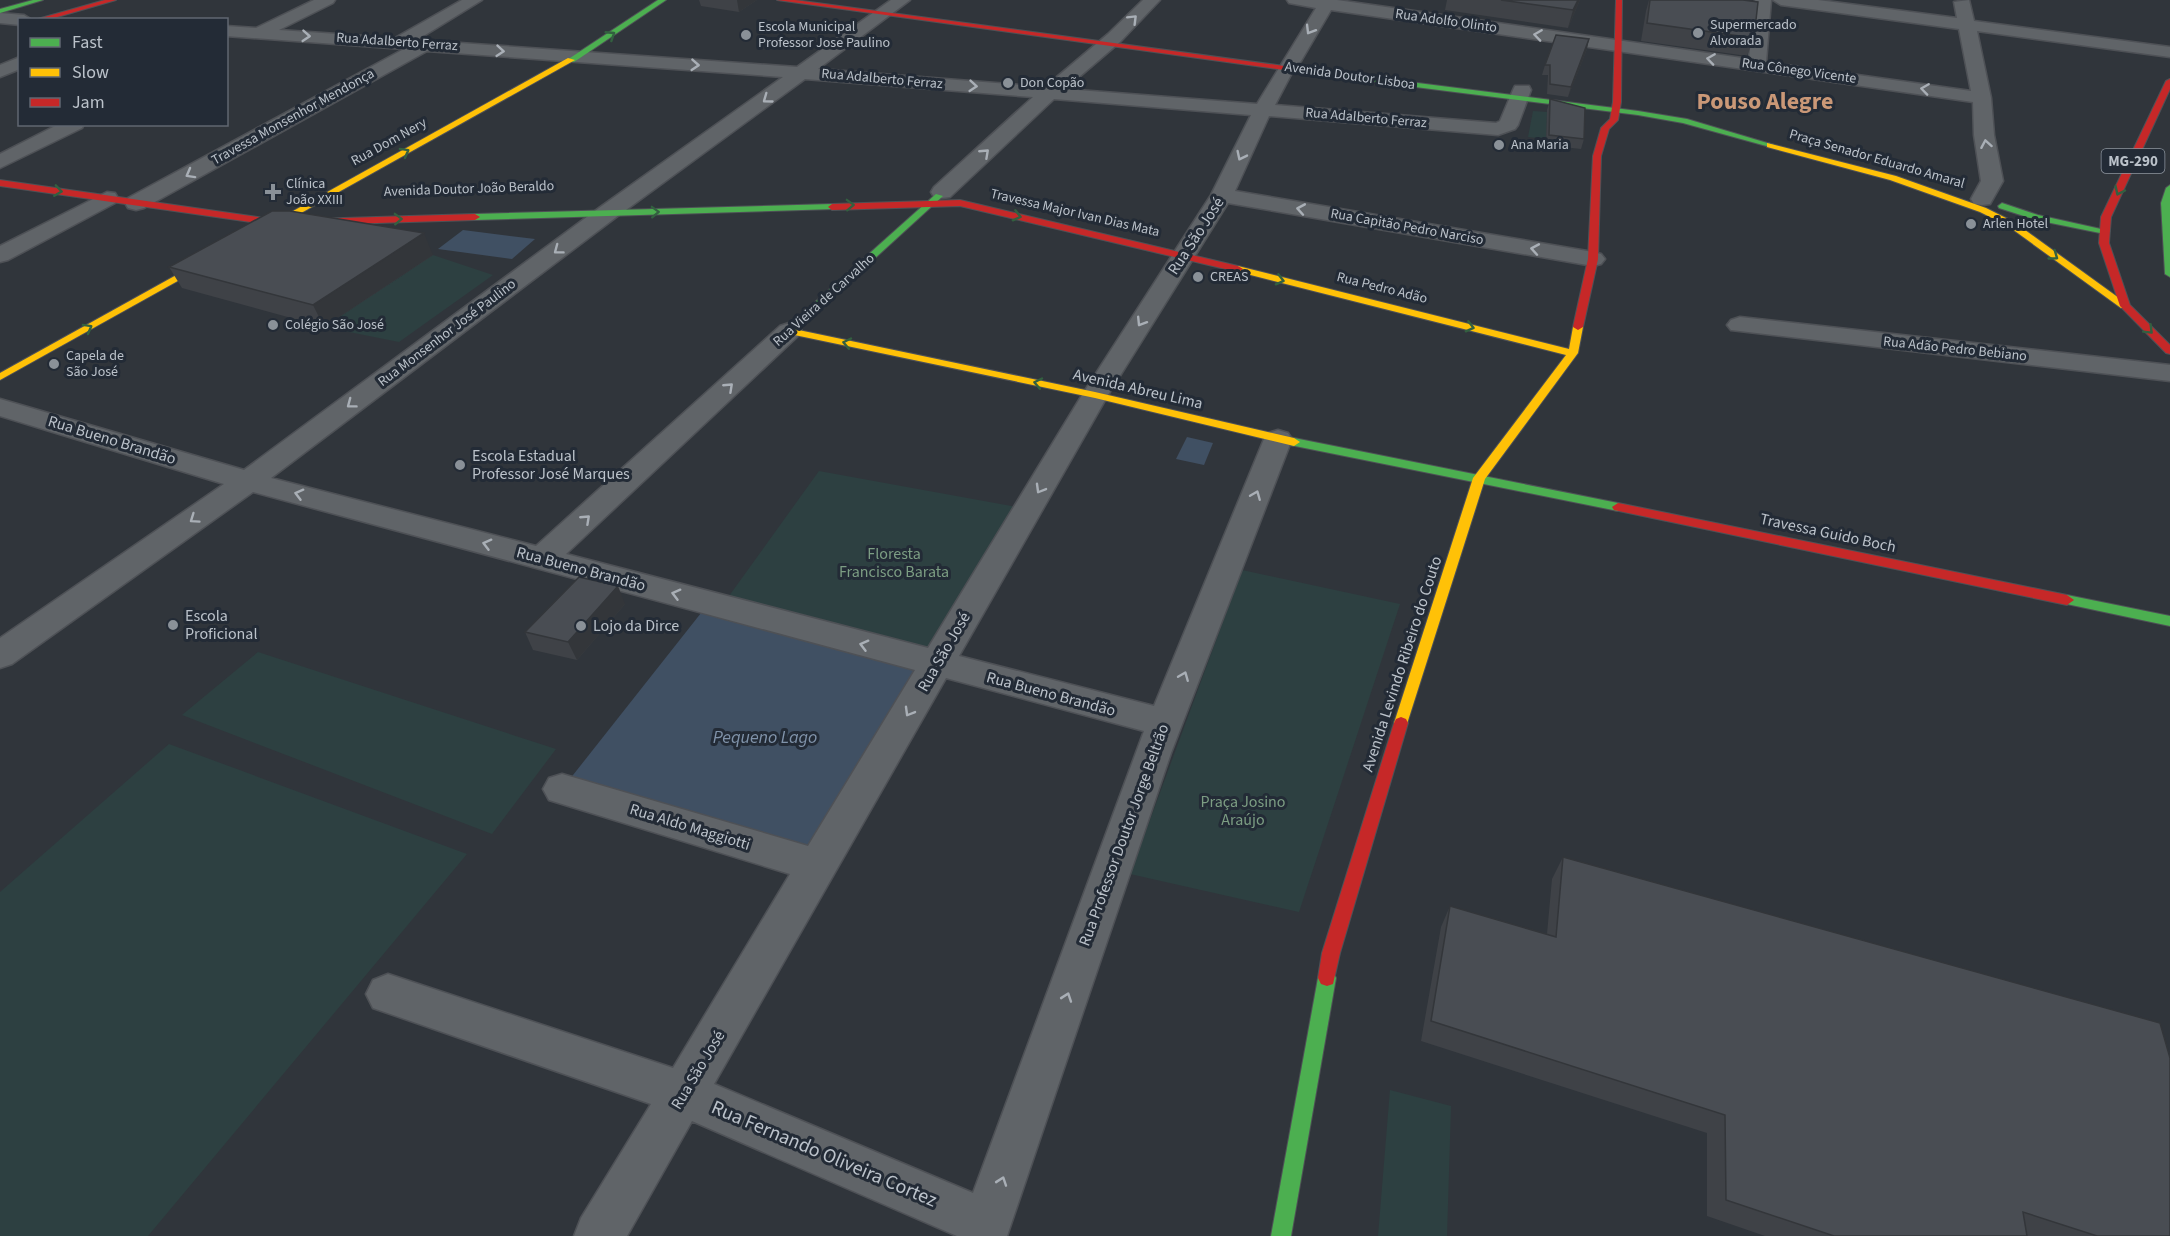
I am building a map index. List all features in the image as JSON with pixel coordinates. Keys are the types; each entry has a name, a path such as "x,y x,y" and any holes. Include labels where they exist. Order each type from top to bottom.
{"main road":[{"path":"0,11 40,0"},
{"path":"45,18 113,0"},
{"name":"Rua Dom Nery","path":"255,234 577,57 663,0"},
{"name":"Avenida Doutor Lisboa","path":"780,0 892,7"},
{"name":"Avenida Doutor Lisboa","path":"836,0 1111,41 1520,94 1594,100"},
{"path":"1616,106 1619,0"},
{"path":"0,30 18,24"},
{"name":"MG-290","path":"2104,237 2106,217 2165,106 2170,81"},
{"path":"1594,100 1596,117 1605,128"},
{"name":"Praça Senador Eduardo Amaral","path":"1594,100 1616,106 1682,114 1803,145 1976,202 2104,237"},
{"name":"Avenida Levindo Ribeiro do Couto","path":"1281,1236 1331,953 1381,784 1479,478 1573,353 1593,259 1597,156 1605,128 1614,120 1616,106"},
{"path":"0,169 8,166"},
{"name":"Avenida Doutor João Beraldo","path":"0,183 107,198 137,195 278,223 618,206 787,201"},
{"name":"MG-290","path":"2170,188 2165,203 2170,274"},
{"path":"161,190 184,194"},
{"name":"Avenida Doutor João Beraldo","path":"275,208 298,211 937,198"},
{"name":"Travessa Major Ivan Dias Mata","path":"937,198 1183,255"},
{"name":"Rua Vieira de Carvalho","path":"789,331 937,198"},
{"name":"Praça Senador Eduardo Amaral","path":"1976,202 2011,224 2125,306 2170,351"},
{"path":"2104,237 2125,306"},
{"path":"0,377 224,251"},
{"name":"Rua Pedro Adão","path":"1183,255 1573,353"},
{"name":"Avenida Abreu Lima","path":"789,331 1095,395 1278,439 1479,478"},
{"name":"Travessa Guido Boch","path":"1479,478 2170,621"}],"street":[{"path":"228,48 327,0"},
{"path":"401,42 474,0"},
{"name":"Rua Vieira de Carvalho","path":"937,198 1050,93 1111,41 1152,0"},
{"name":"Rua Adolfo Olinto","path":"1295,0 1327,2 1616,46"},
{"path":"1757,65 1763,0"},
{"path":"1781,0 1967,23 2170,52"},
{"path":"1962,0 1982,98 1984,135 1992,181 1976,202"},
{"name":"Rua São José","path":"599,1236 1095,395 1222,195 1263,110 1327,2"},
{"name":"Rua Monsenhor José Paulino","path":"0,655 248,481 618,206 892,7"},
{"path":"0,18 18,20"},
{"name":"Rua Adalberto Ferraz","path":"228,31 401,42 1498,129 1508,125 1520,94"},
{"name":"Travessa Monsenhor Mendonça","path":"137,195 161,190 426,44"},
{"name":"Rua Cônego Vicente","path":"1616,46 1982,98"},
{"path":"0,72 18,63"},
{"path":"8,166 72,126"},
{"name":"Rua Capitão Pedro Narciso","path":"1222,195 1593,259"},
{"path":"0,255 107,198"},
{"name":"Rua Adão Pedro Bebiano","path":"1740,326 2170,373"},
{"name":"Rua Vieira de Carvalho","path":"543,558 789,331"},
{"name":"Rua Bueno Brandão","path":"0,407 248,481 1164,723"},
{"name":"Rua Professor Doutor Jorge Beltrão","path":"984,1230 1164,723 1278,439"},
{"name":"Rua Aldo Maggiotti","path":"562,789 819,866"},
{"name":"Rua Fernando Oliveira Cortez","path":"388,994 649,1081 984,1230"}],"green space":[{"path":"1533,111 1547,112 1546,139 1528,137"},
{"path":"433,255 493,275 399,342 324,327"},
{"name":"Floresta Francisco Barata","path":"819,471 1017,507 932,654 729,596"},
{"name":"Praça Josino Araújo","path":"1242,570 1400,604 1299,912 1130,874"},
{"path":"258,652 556,749 492,834 182,715"},
{"path":"169,744 467,854 148,1236 0,1236 0,892"},
{"path":"1390,1090 1451,1106 1447,1236 1378,1236"}],"water":[{"path":"463,230 535,239 512,259 438,249"},
{"path":"1187,437 1213,443 1204,465 1176,459"},
{"name":"Pequeno Lago","path":"701,613 937,664 819,866 562,789"}],"building":[{"path":"1501,0 1578,0 1573,10"},
{"path":"1650,0 1758,2 1754,38 1647,23"},
{"path":"1556,35 1589,39 1571,87 1550,84 1550,65 1545,65"},
{"path":"1550,99 1585,108 1584,139 1549,135"},
{"path":"272,211 290,211 424,233 313,305 169,267"},
{"path":"579,577 618,586 568,642 525,632"},
{"path":"1563,857 2160,1023 2170,1058 2170,1236 2097,1236 2023,1212 2027,1236 1834,1236 1726,1200 1725,1115 1431,1021 1450,906 1556,937"}],"traffic: fast":[{"path":"0,11 40,0"},
{"path":"571,60 663,0"},
{"path":"1284,68 1638,113 1684,121 1770,145"},
{"path":"2170,188 2165,203 2170,274"},
{"path":"789,331 939,196"},
{"path":"2002,206 2036,217 2105,231"},
{"path":"475,217 832,207"},
{"path":"1294,442 1618,507"},
{"path":"2067,600 2170,621"},
{"path":"1281,1236 1327,978"}],"traffic: slow":[{"path":"282,220 571,60"},
{"path":"1770,145 1924,187 1983,210 2011,224 2125,306"},
{"path":"0,377 216,256"},
{"path":"1238,269 1573,353"},
{"path":"1401,723 1479,478 1573,353 1578,327"},
{"path":"789,331 1095,395 1294,442"}],"traffic: jam":[{"path":"45,18 113,0"},
{"path":"780,0 1284,68"},
{"path":"1578,327 1593,259 1597,156 1605,128 1614,120 1617,102 1619,0"},
{"path":"2170,81 2106,217 2104,243 2125,306 2170,351"},
{"path":"0,183 278,223 475,217"},
{"path":"832,207 960,203 1238,269"},
{"path":"1618,507 2067,600"},
{"path":"1327,978 1331,953 1401,723"}],"place":[{"name":"Supermercado Alvorada","path":"1698,33"},
{"name":"Escola Municipal Professor Jose Paulino","path":"746,35"},
{"name":"Don Copão","path":"1008,83"},
{"name":"Ana Maria","path":"1499,145"},
{"name":"Clínica João XXIII","path":"273,192"},
{"name":"Arlen Hotel","path":"1971,224"},
{"name":"CREAS","path":"1198,277"},
{"name":"Colégio São José","path":"273,325"},
{"name":"Capela de São José","path":"54,364"},
{"name":"Escola Estadual Professor José Marques","path":"460,465"},
{"name":"Escola Proficional","path":"173,625"},
{"name":"Lojo da Dirce","path":"581,626"}],"district":[{"name":"Pouso Alegre","path":"1765,101"}]}
